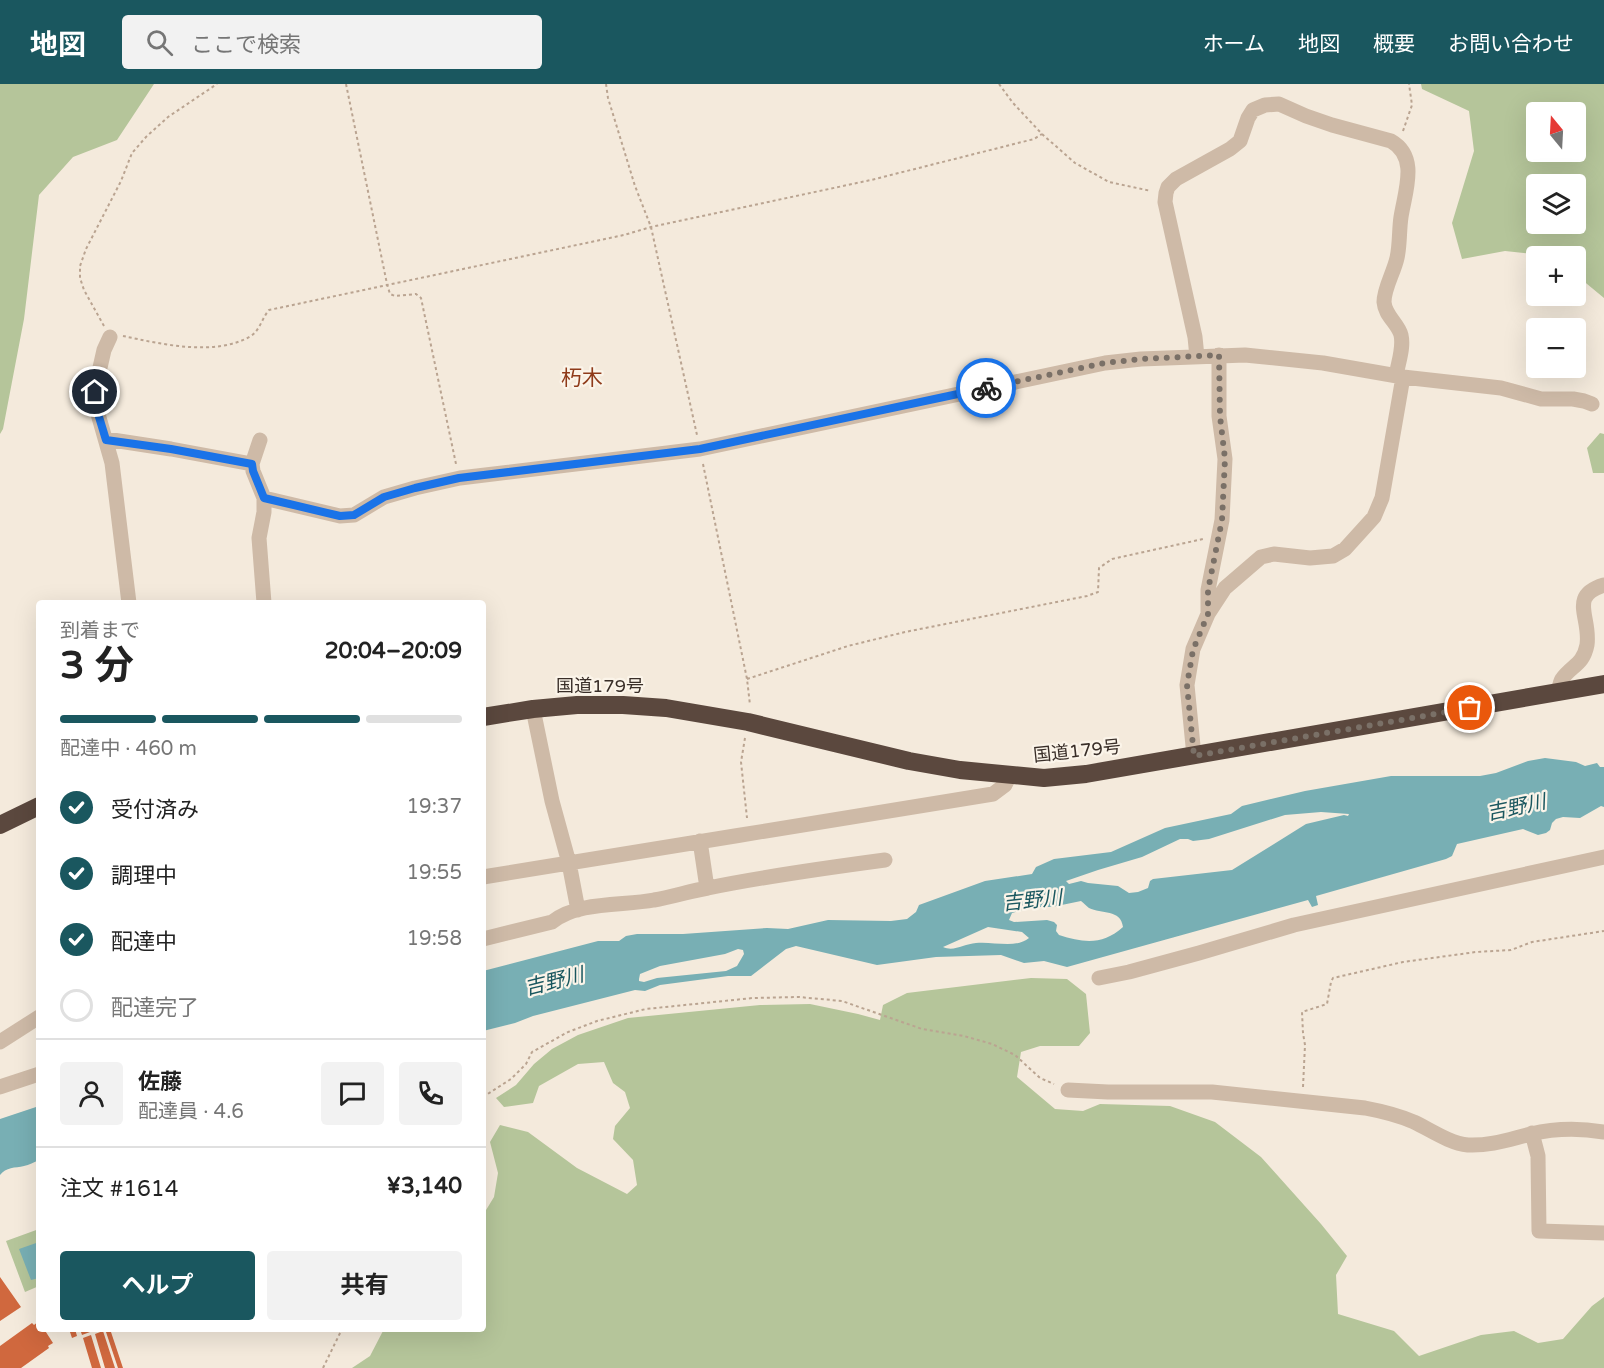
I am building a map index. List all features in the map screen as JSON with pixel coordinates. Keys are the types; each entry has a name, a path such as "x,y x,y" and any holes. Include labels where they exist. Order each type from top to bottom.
{"highway":[{"name":"国道179号","path":"486,717 577,705 666,708 748,723 909,761 960,770 1044,778 1086,774 1194,756 1604,684"},
{"path":"0,825 36,807"}],"street":[{"path":"1194,756 1187,685 1193,650 1208,614 1225,588 1261,557 1274,554 1310,558 1333,556 1345,549 1374,517 1382,498 1399,377 1401,344 1401,333 1387,314 1384,302 1398,257 1403,206 1407,191 1406,156 1399,145 1306,116 1279,104 1265,105 1253,110 1240,141 1176,179 1168,187 1165,202 1168,222 1195,337 1197,357"},
{"path":"110,337 104,350 95,392 96,407 114,475 129,600"},
{"path":"1208,614 1208,590 1222,520 1225,459 1220,416 1219,355"},
{"path":"264,498 340,516 354,515 384,497 459,478 700,449 1105,363 1141,359 1245,355 1323,363 1399,377 1501,388 1541,399 1584,400 1592,404"},
{"path":"106,440 252,464"},
{"path":"260,440 252,464 264,498 259,538 264,600"},
{"path":"1558,693 1561,680 1579,663 1586,647 1588,630 1583,605 1584,597 1593,588 1604,585"},
{"path":"533,709 578,910"},
{"path":"486,877 993,794 1005,785 1010,776"},
{"path":"700,842 707,888"},
{"path":"1099,978 1149,967 1294,925 1604,857"},
{"path":"486,938 552,922 559,916 578,910 652,900 799,872 885,860"},
{"path":"0,1042 36,1019"},
{"path":"0,1087 36,1075"},
{"path":"1068,1090 1212,1092 1365,1108 1411,1121 1443,1137 1465,1144 1498,1143 1532,1133 1563,1128 1604,1132"},
{"path":"1532,1133 1538,1156 1539,1231 1604,1233"}],"path":[{"path":"216,84 168,117 132,153 121,181 86,249 80,266 80,278 84,290 110,337 116,335 162,345 199,347 228,345 252,336 259,329 263,316 269,310 624,236 651,227 871,180 1035,139 1042,134"},
{"path":"346,84 387,284 390,294 395,296 416,294 421,298 459,478"},
{"path":"606,84 608,98 635,186 651,227 700,449 747,679 751,713 741,762 749,834"},
{"path":"999,84 1042,134 1076,163 1109,182 1166,193"},
{"path":"1399,145 1412,105 1409,84"},
{"path":"747,679 848,646 905,632 1087,596 1098,592 1099,568 1112,559 1193,540 1218,539"},
{"path":"1302,1102 1305,1045 1302,1011 1327,1004 1331,982 1334,978 1403,962 1476,952 1511,950 1532,942 1604,931"},
{"path":"486,1095 511,1079 526,1064 532,1052 568,1032 597,1021 646,1009 753,998 798,997 842,1001 922,1029 964,1036 992,1044 1015,1055 1040,1078 1068,1090"},
{"path":"323,1368 341,1332"}],"green space":[{"path":"0,84 154,84 117,140 73,157 39,195 24,319 3,429 0,434"},
{"path":"1421,84 1604,84 1604,298 1586,283 1586,246 1526,246 1526,253 1505,251 1462,259 1452,223 1474,151 1469,111 1422,89"},
{"path":"1600,433 1604,434 1604,473 1593,473 1587,448"},
{"path":"1031,978 1067,979 1086,994 1090,1033 1079,1046 1040,1046 1021,1052 1017,1077 1055,1109 1083,1111 1100,1104 1170,1106 1215,1122 1261,1157 1347,1256 1336,1275 1338,1314 1394,1331 1419,1356 1481,1335 1514,1331 1538,1343 1563,1339 1592,1306 1604,1297 1604,1368 352,1368 370,1356 382,1332 486,1332 486,1210 494,1197 498,1173 490,1142 500,1125 528,1132 577,1168 627,1194 637,1185 633,1160 613,1139 615,1126 630,1108 625,1092 613,1083 604,1062 578,1064 539,1086 533,1103 504,1107 496,1098 516,1085 534,1064 552,1049 578,1035 628,1018 760,1005 810,1004 880,1020 883,1005 907,993"},
{"path":"36,1230 36,1287 25,1292 6,1241"}],"water":[{"name":"吉野川","path":"1545,758 1576,762 1585,766 1597,763 1600,767 1604,767 1604,807 1601,806 1580,818 1556,819 1546,833 1538,835 1523,829 1457,844 1452,856 1446,859 1316,896 1318,905 1312,907 1308,900 1067,967 1044,961 1024,963 1001,955 936,957 877,965 796,946 786,949 751,976 728,976 660,985 645,991 635,990 486,1030 486,970 598,941 619,941 626,936 637,934 788,929 828,920 907,919 916,912 919,905 985,881 1032,874 1036,867 1054,859 1111,852 1165,828 1231,814 1242,806 1305,791 1391,776 1480,776 1496,773 1528,761","holes":["1321,812 1349,814 1306,824 1232,870 1153,879 1148,888 1129,893 1118,886 1081,881 1069,884 1066,881 1142,857 1180,839 1193,841 1209,839 1285,815","1081,901 1089,908 1119,917 1123,927 1101,940 1085,941 1059,935 1056,931 1057,925 1047,920 1014,922 1009,920 1012,913 1033,907 1052,907","988,927 1022,932 1029,938 1011,944 982,943 955,948 943,947","738,949 743,950 744,954 737,966 726,971 639,981 640,974 660,966 725,954"]},
{"path":"36,1107 36,1161 26,1166 8,1169 0,1175 0,1119"},
{"path":"36,1243 36,1279 31,1280 19,1249"}],"building":[{"path":"0,1277 21,1307 0,1321"},
{"path":"32,1323 36,1323 36,1332 46,1332 53,1343 21,1368 0,1368 0,1346"},
{"path":"70,1332 76,1332 77,1336 72,1338"},
{"path":"103,1332 115,1368 105,1368 95,1334"},
{"path":"106,1332 111,1332 123,1368 118,1368"},
{"path":"91,1335 101,1368 92,1368 83,1338"}],"way so far":[{"path":"986,388 1105,363 1219,355 1220,416 1225,459 1222,520 1208,590 1208,614 1193,650 1187,685 1194,756 1470,708"}],"district":[{"name":"朽木","path":"582,378"}],"route":[{"path":"95,392 96,407 106,440 252,464 264,498 340,516 354,515 384,497 459,478 700,449 986,388"}]}
